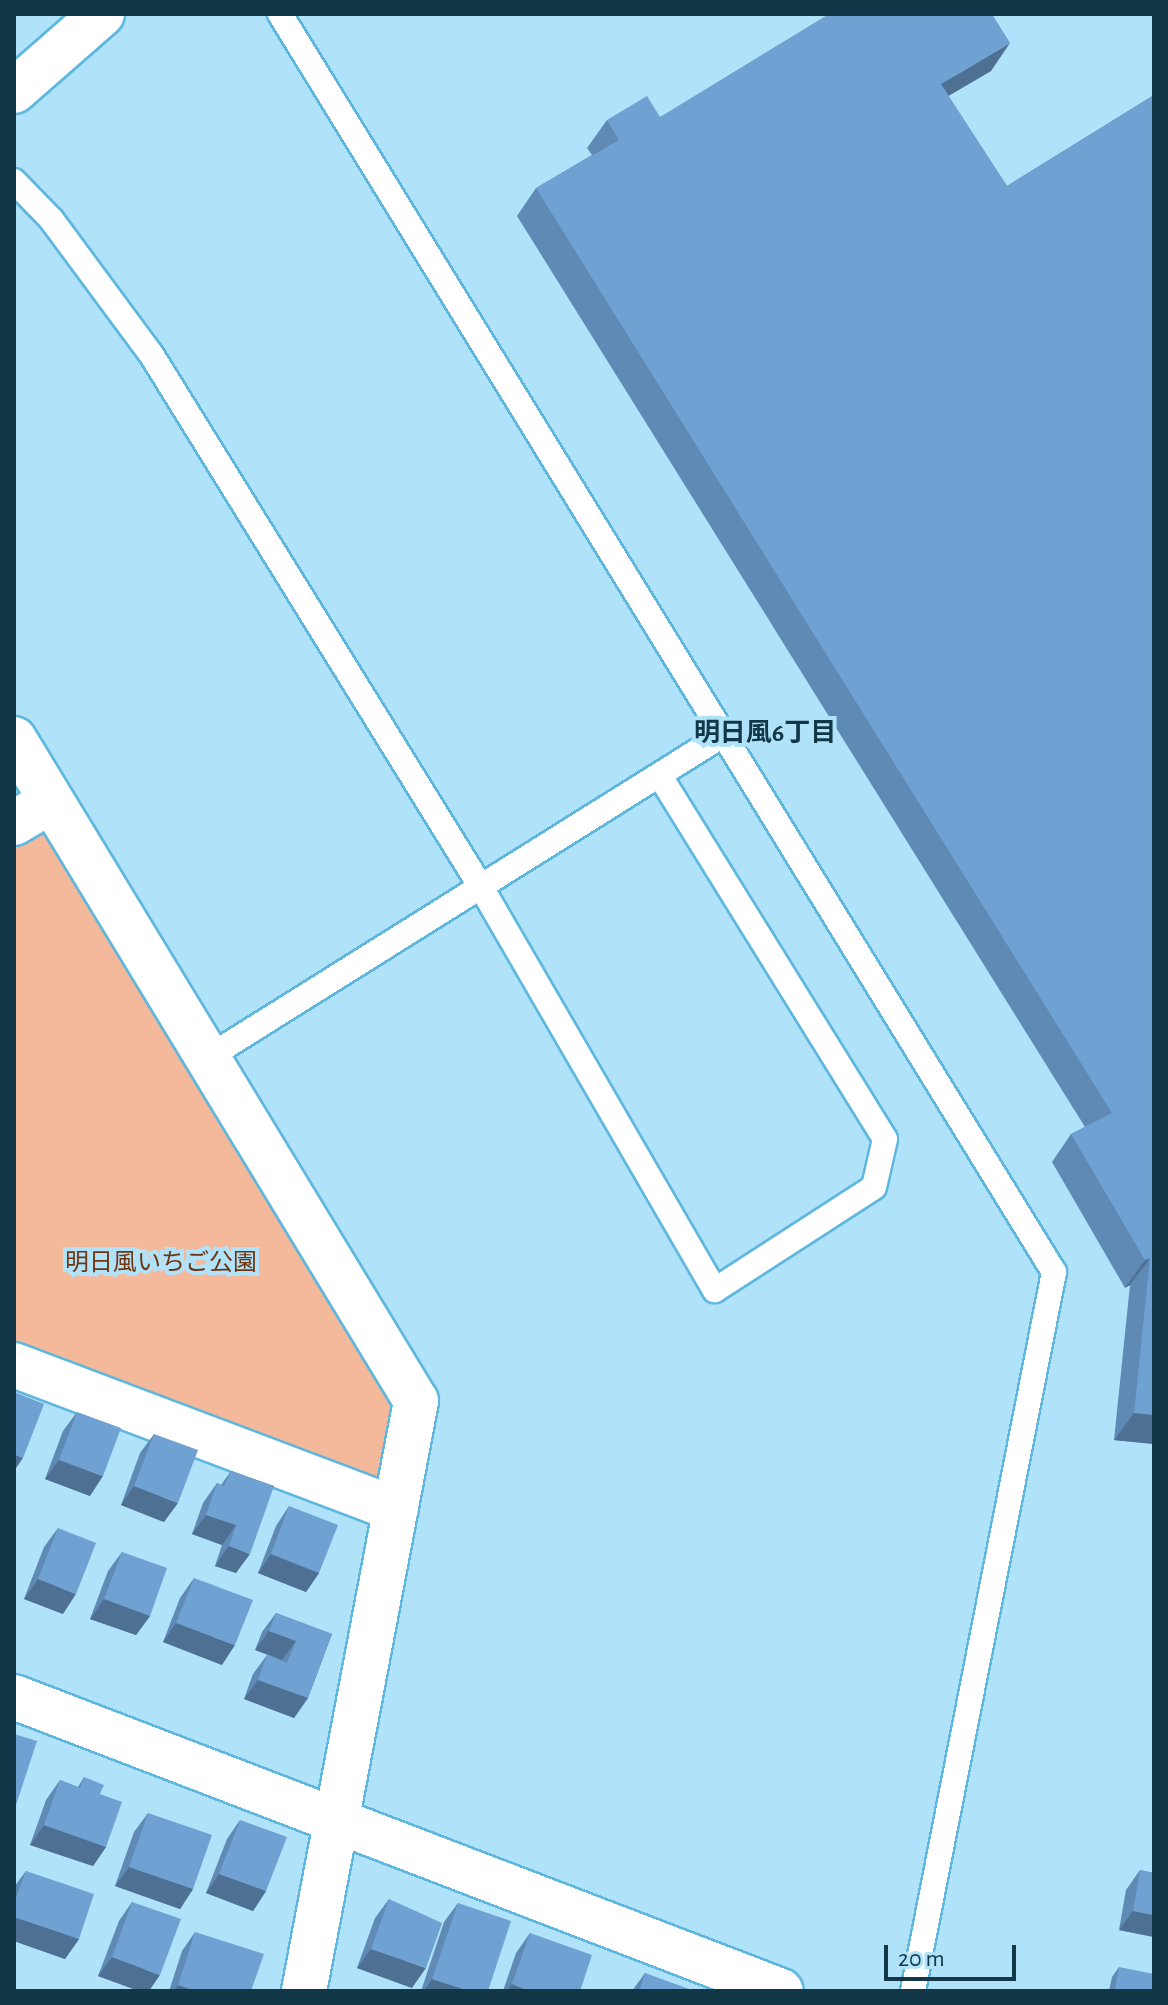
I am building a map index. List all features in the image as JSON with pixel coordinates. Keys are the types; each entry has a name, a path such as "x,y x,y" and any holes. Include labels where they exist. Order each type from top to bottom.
{"street":[{"path":"14,91 102,14"},
{"path":"14,739 416,1401 304,1991"},
{"path":"14,823 51,801"},
{"path":"14,1365 396,1509"},
{"path":"14,1697 781,1991"}],"lane":[{"path":"280,14 1054,1272 913,1991"},
{"path":"14,181 51,219 151,354 481,887 715,1290 874,1187 885,1139 659,775"},
{"path":"207,1058 723,735"}],"green space":[{"name":"明日風いちご公園","path":"51,801 416,1401 396,1509 14,1365 14,823"}],"building":[{"path":"829,14 992,14 1010,43 941,84 1007,186 1154,95 1154,1415 1134,1413 1150,1258 1145,1260 1071,1134 1112,1113 536,188 619,140 607,120 647,96 660,117"},
{"path":"14,1392 44,1404 23,1458 14,1454"},
{"path":"77,1412 121,1428 103,1476 59,1460"},
{"path":"154,1434 198,1450 178,1503 134,1486"},
{"path":"231,1471 274,1486 250,1554 229,1546 236,1525 206,1515 217,1483 224,1486"},
{"path":"289,1506 338,1525 319,1573 271,1554"},
{"path":"58,1528 96,1543 76,1594 38,1579"},
{"path":"122,1552 167,1568 150,1616 104,1599"},
{"path":"194,1578 253,1600 235,1645 176,1623"},
{"path":"276,1613 332,1634 308,1698 258,1680 267,1655 287,1663 296,1641 269,1631"},
{"path":"14,1734 37,1741 16,1805 14,1804"},
{"path":"84,1777 104,1785 100,1794 122,1802 106,1847 44,1825 60,1780 80,1788"},
{"path":"148,1813 212,1835 193,1889 129,1867"},
{"path":"240,1820 287,1837 266,1891 219,1874"},
{"path":"1140,1870 1154,1873 1154,1915 1133,1911"},
{"path":"26,1871 94,1894 79,1939 14,1917 14,1903"},
{"path":"389,1899 442,1923 426,1968 371,1949"},
{"path":"132,1902 181,1919 160,1975 112,1957"},
{"path":"458,1903 511,1921 488,1991 469,1991 432,1979"},
{"path":"195,1932 264,1954 251,1991 196,1991 178,1985"},
{"path":"530,1933 592,1955 580,1991 529,1991 512,1984"},
{"path":"1119,1967 1154,1974 1154,1991 1115,1989"},
{"path":"645,1973 689,1989 639,1991"}],"district":[{"name":"明日風6丁目","path":"765,734"}]}
